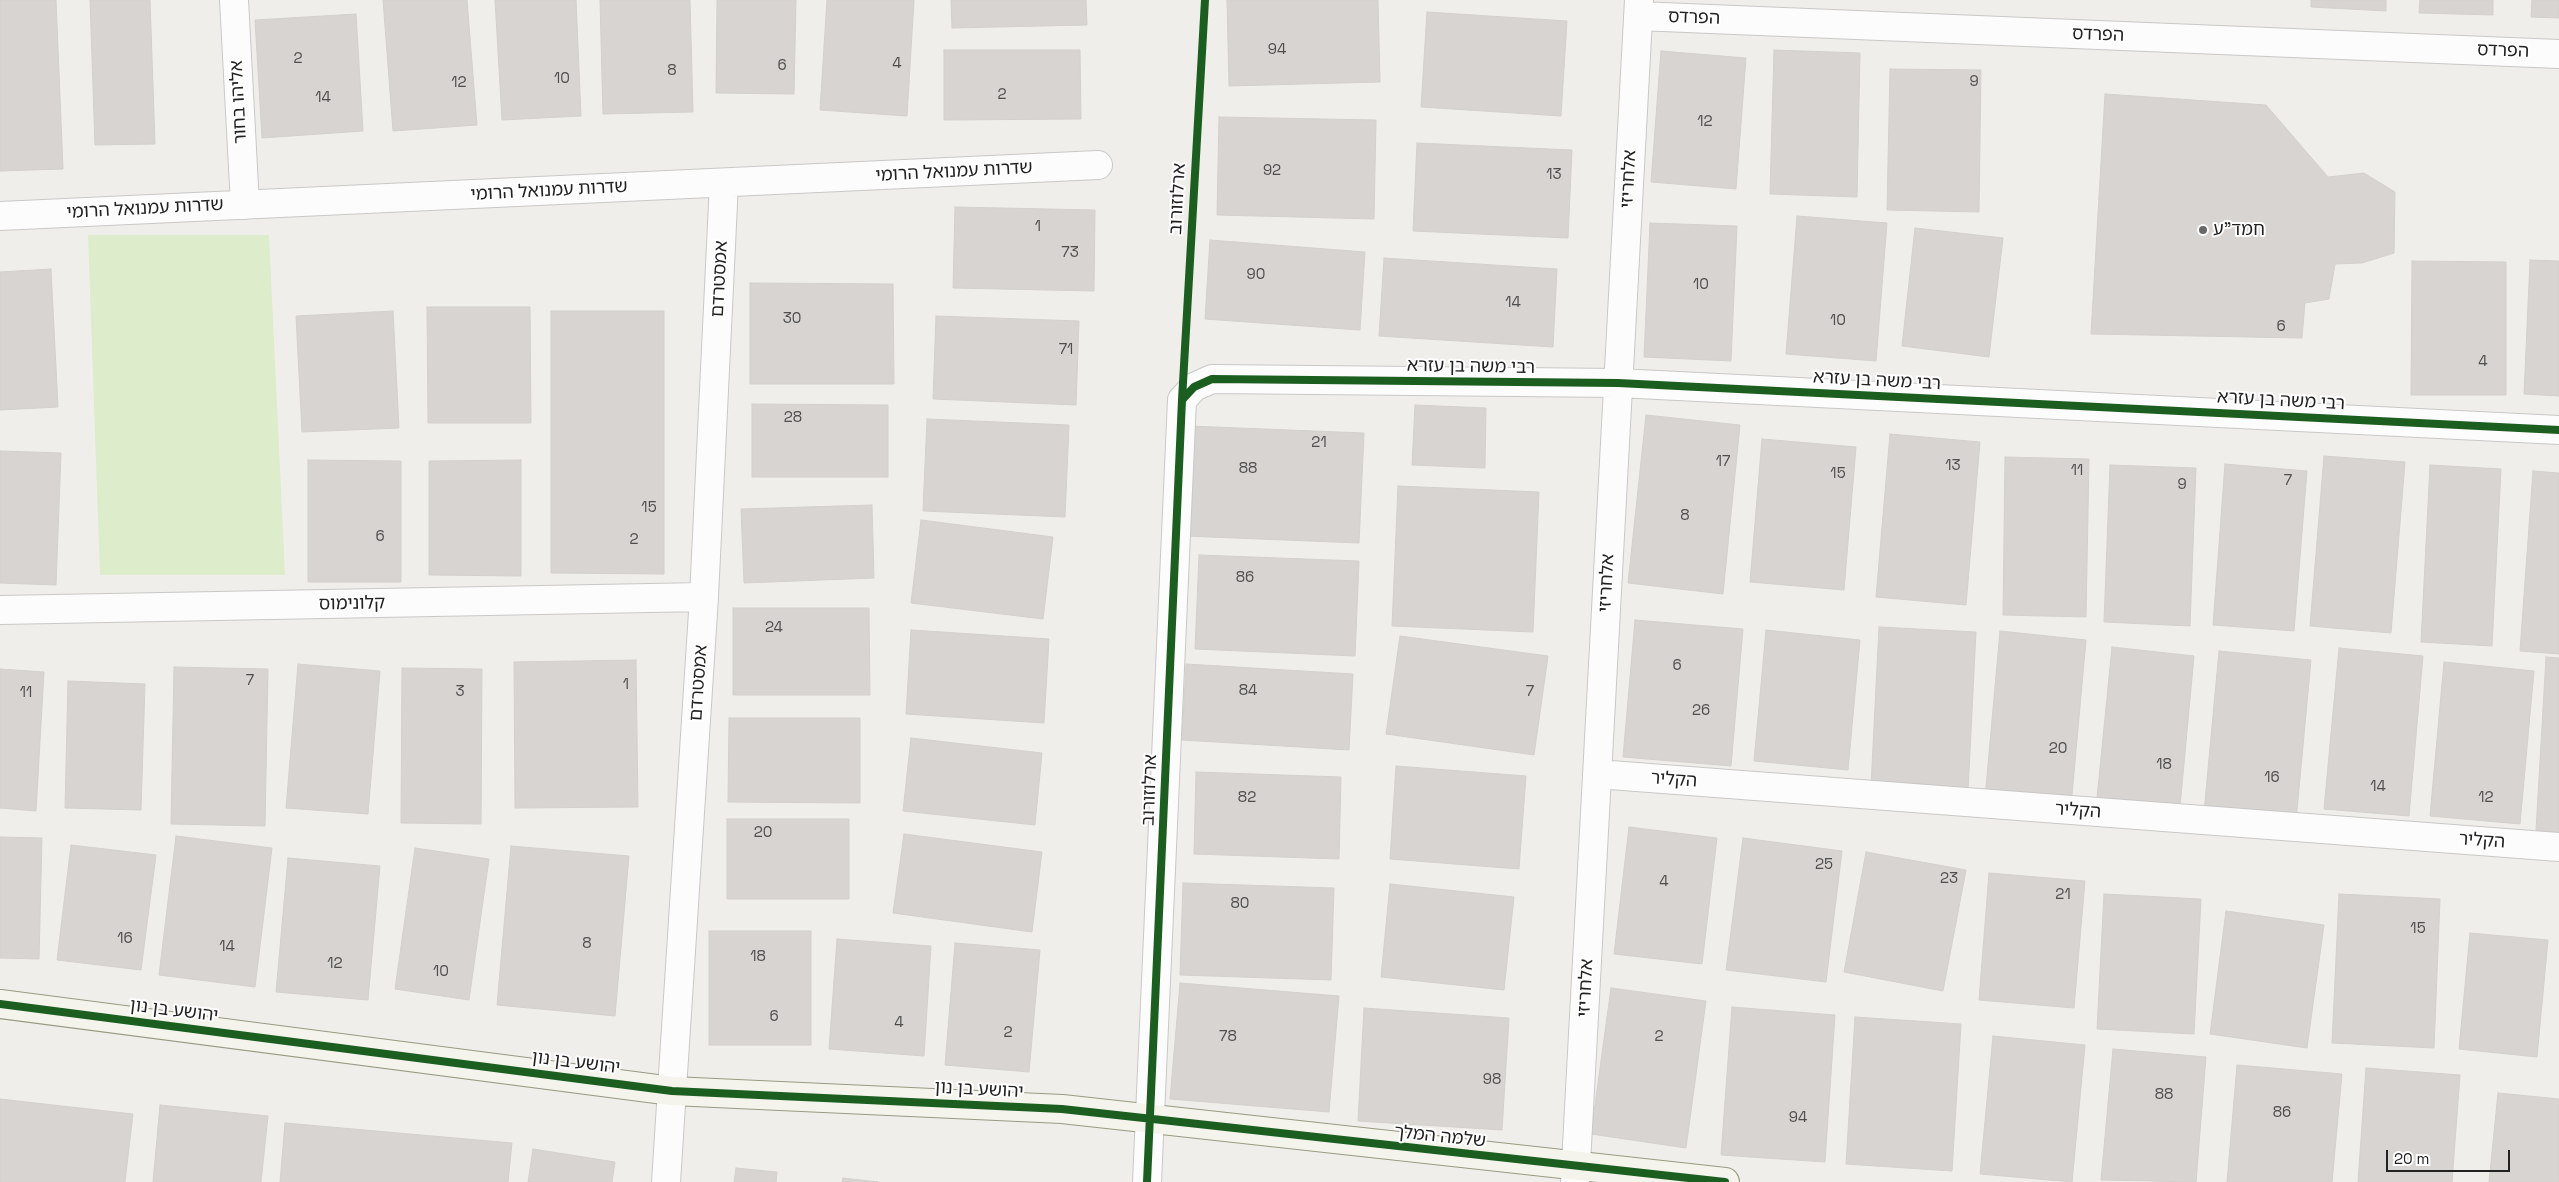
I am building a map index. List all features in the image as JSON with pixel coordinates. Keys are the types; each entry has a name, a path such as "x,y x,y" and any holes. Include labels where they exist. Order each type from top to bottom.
{"street":[{"name":"אליהו בחור","path":"234,0 245,205"},
{"name":"הפרדס","path":"1638,8 2559,54"},
{"name":"אלחריזי","path":"1575,1174 1638,8"},
{"name":"שדרות עמנואל הרומי","path":"0,216 724,184 1098,165"},
{"name":"אמסטרדם","path":"666,1182 704,597 724,184"},
{"name":"רבי משה בן עזרא","path":"1194,388 1212,379 1618,383 2559,430"},
{"name":"ארלוזורוב","path":"1147,1182 1182,400 1194,388"},
{"name":"קלונימוס","path":"0,610 704,597"},
{"name":"הקליר","path":"1597,774 2559,847"},
{"name":"יהושע בן נון","path":"0,1004 672,1091 1062,1109 1151,1120"},
{"name":"שלמה המלך","path":"1151,1120 1575,1174 1725,1182"}],"green space":[{"path":"88,235 269,235 285,575 100,575"}],"building":[{"path":"0,0 56,0 63,169 0,171"},
{"path":"90,0 150,0 155,144 95,145"},
{"path":"383,0 467,0 477,125 393,131"},
{"path":"495,0 576,0 581,116 502,120"},
{"path":"600,0 690,0 693,112 603,114"},
{"path":"717,0 796,0 794,94 716,93"},
{"path":"827,0 914,0 907,116 820,110"},
{"path":"951,0 1086,0 1087,25 952,28"},
{"path":"1227,0 1378,0 1380,82 1229,86"},
{"path":"2311,0 2386,0 2386,11 2311,7"},
{"path":"2420,0 2493,0 2493,15 2419,13"},
{"path":"2532,0 2559,0 2559,18 2531,17"},
{"path":"1427,12 1567,21 1561,116 1421,107"},
{"path":"356,14 363,131 262,138 255,20"},
{"path":"944,50 1080,50 1081,119 944,120"},
{"path":"1774,50 1860,53 1857,197 1770,194"},
{"path":"1661,51 1746,58 1736,189 1651,182"},
{"path":"1890,69 1981,70 1979,212 1887,210"},
{"path":"2105,94 2266,105 2328,177 2364,173 2395,192 2394,253 2362,263 2335,264 2329,299 2305,303 2302,338 2091,334"},
{"path":"1219,117 1376,120 1374,219 1217,215"},
{"path":"1417,143 1572,150 1568,238 1413,231"},
{"path":"955,207 1095,210 1094,291 953,288"},
{"path":"1797,216 1887,223 1876,361 1786,354"},
{"path":"1650,223 1737,226 1731,361 1644,357"},
{"path":"1915,228 2003,238 1989,357 1902,346"},
{"path":"1210,240 1365,252 1360,330 1205,319"},
{"path":"1384,258 1557,269 1553,347 1379,336"},
{"path":"2530,260 2559,261 2559,396 2524,394"},
{"path":"2412,261 2506,262 2506,395 2411,395"},
{"path":"51,269 58,407 0,410 0,272"},
{"path":"750,283 893,284 894,384 750,384"},
{"path":"427,307 530,307 531,423 428,423"},
{"path":"393,311 399,428 302,432 296,316"},
{"path":"551,311 664,311 664,574 551,573"},
{"path":"936,316 1079,321 1076,405 933,399"},
{"path":"752,404 888,405 888,477 752,477"},
{"path":"1415,405 1486,408 1485,468 1412,465"},
{"path":"1646,415 1740,425 1723,594 1628,583"},
{"path":"927,419 1069,425 1065,517 923,511"},
{"path":"1189,426 1364,433 1359,543 1185,536"},
{"path":"1890,434 1980,442 1966,605 1876,597"},
{"path":"1762,439 1856,447 1844,590 1750,582"},
{"path":"0,451 61,453 56,585 0,583"},
{"path":"2324,456 2405,462 2391,633 2310,626"},
{"path":"2005,457 2089,459 2086,617 2003,615"},
{"path":"308,460 401,461 401,582 308,582"},
{"path":"521,460 521,576 429,575 429,461"},
{"path":"2225,464 2307,471 2294,631 2213,625"},
{"path":"2110,465 2196,468 2190,626 2104,622"},
{"path":"2430,465 2501,469 2492,646 2421,642"},
{"path":"2533,471 2559,473 2559,654 2520,651"},
{"path":"1398,486 1539,492 1533,632 1392,626"},
{"path":"872,505 874,578 744,583 741,509"},
{"path":"921,520 1053,537 1043,619 911,603"},
{"path":"1199,555 1359,561 1355,656 1195,649"},
{"path":"733,608 869,608 870,695 733,695"},
{"path":"1635,620 1743,629 1731,766 1623,757"},
{"path":"1879,627 1976,632 1968,791 1871,786"},
{"path":"911,630 1049,639 1044,723 906,714"},
{"path":"1766,630 1860,640 1848,770 1754,761"},
{"path":"2000,631 2086,640 2071,806 1985,798"},
{"path":"1400,636 1548,656 1534,755 1386,734"},
{"path":"2112,647 2194,656 2180,807 2097,798"},
{"path":"2339,648 2423,656 2409,816 2324,809"},
{"path":"2219,651 2311,660 2296,821 2204,812"},
{"path":"2546,657 2559,658 2559,832 2536,830"},
{"path":"636,660 638,807 515,808 514,662"},
{"path":"2444,662 2534,671 2520,824 2430,816"},
{"path":"298,664 380,671 368,814 286,808"},
{"path":"1186,664 1353,674 1349,750 1182,740"},
{"path":"174,667 268,669 265,826 171,824"},
{"path":"402,668 482,669 481,824 401,823"},
{"path":"0,669 44,672 36,811 0,808"},
{"path":"68,681 145,684 141,810 65,808"},
{"path":"729,718 860,718 860,803 728,802"},
{"path":"911,738 1042,753 1035,825 903,811"},
{"path":"1396,766 1526,776 1519,869 1390,859"},
{"path":"1196,772 1341,777 1339,859 1194,854"},
{"path":"727,819 849,819 849,899 727,899"},
{"path":"1629,827 1717,838 1702,964 1614,954"},
{"path":"904,834 1042,852 1032,932 893,913"},
{"path":"176,836 272,848 255,987 159,975"},
{"path":"0,837 42,838 39,959 0,958"},
{"path":"1743,838 1842,851 1826,982 1726,970"},
{"path":"71,845 156,855 141,970 57,960"},
{"path":"511,846 629,856 615,1016 497,1005"},
{"path":"415,848 489,859 469,1000 395,989"},
{"path":"1866,852 1966,870 1943,991 1844,972"},
{"path":"288,858 380,866 368,1000 276,992"},
{"path":"1989,873 2085,881 2074,1008 1979,1000"},
{"path":"1183,883 1334,888 1331,980 1180,975"},
{"path":"1390,884 1514,897 1504,990 1381,977"},
{"path":"2104,894 2201,899 2194,1034 2097,1029"},
{"path":"2339,894 2440,899 2434,1048 2332,1043"},
{"path":"2226,911 2324,925 2307,1048 2210,1034"},
{"path":"709,931 811,931 811,1045 709,1045"},
{"path":"2470,933 2548,940 2537,1057 2459,1049"},
{"path":"837,939 931,946 924,1056 829,1049"},
{"path":"955,943 1040,950 1029,1072 945,1065"},
{"path":"1180,983 1339,996 1329,1112 1170,1099"},
{"path":"1611,988 1706,1001 1686,1148 1591,1134"},
{"path":"1732,1007 1835,1015 1825,1162 1721,1155"},
{"path":"1364,1008 1509,1018 1502,1130 1358,1121"},
{"path":"1855,1017 1961,1024 1952,1171 1846,1164"},
{"path":"1993,1036 2085,1045 2072,1182 1980,1174"},
{"path":"2113,1049 2206,1057 2196,1182 2101,1180"},
{"path":"2237,1065 2342,1074 2332,1182 2227,1182"},
{"path":"2366,1068 2460,1075 2452,1182 2358,1182"},
{"path":"2498,1093 2559,1099 2559,1182 2489,1182"},
{"path":"0,1099 133,1114 125,1182 0,1182"},
{"path":"160,1105 268,1116 261,1182 153,1182"},
{"path":"285,1123 512,1143 508,1182 280,1182"},
{"path":"533,1149 615,1162 612,1182 528,1182"},
{"path":"736,1168 777,1172 776,1182 734,1182"},
{"path":"843,1178 878,1182 842,1182"}],"cycle path":[{"path":"1182,400 1205,0"},
{"path":"1147,1182 1182,400 1194,387 1212,379 1618,383 2559,430"},
{"path":"0,1004 672,1091 1062,1109 1725,1182"}],"place":[{"name":"חמד\"ע","path":"2203,230"}]}
